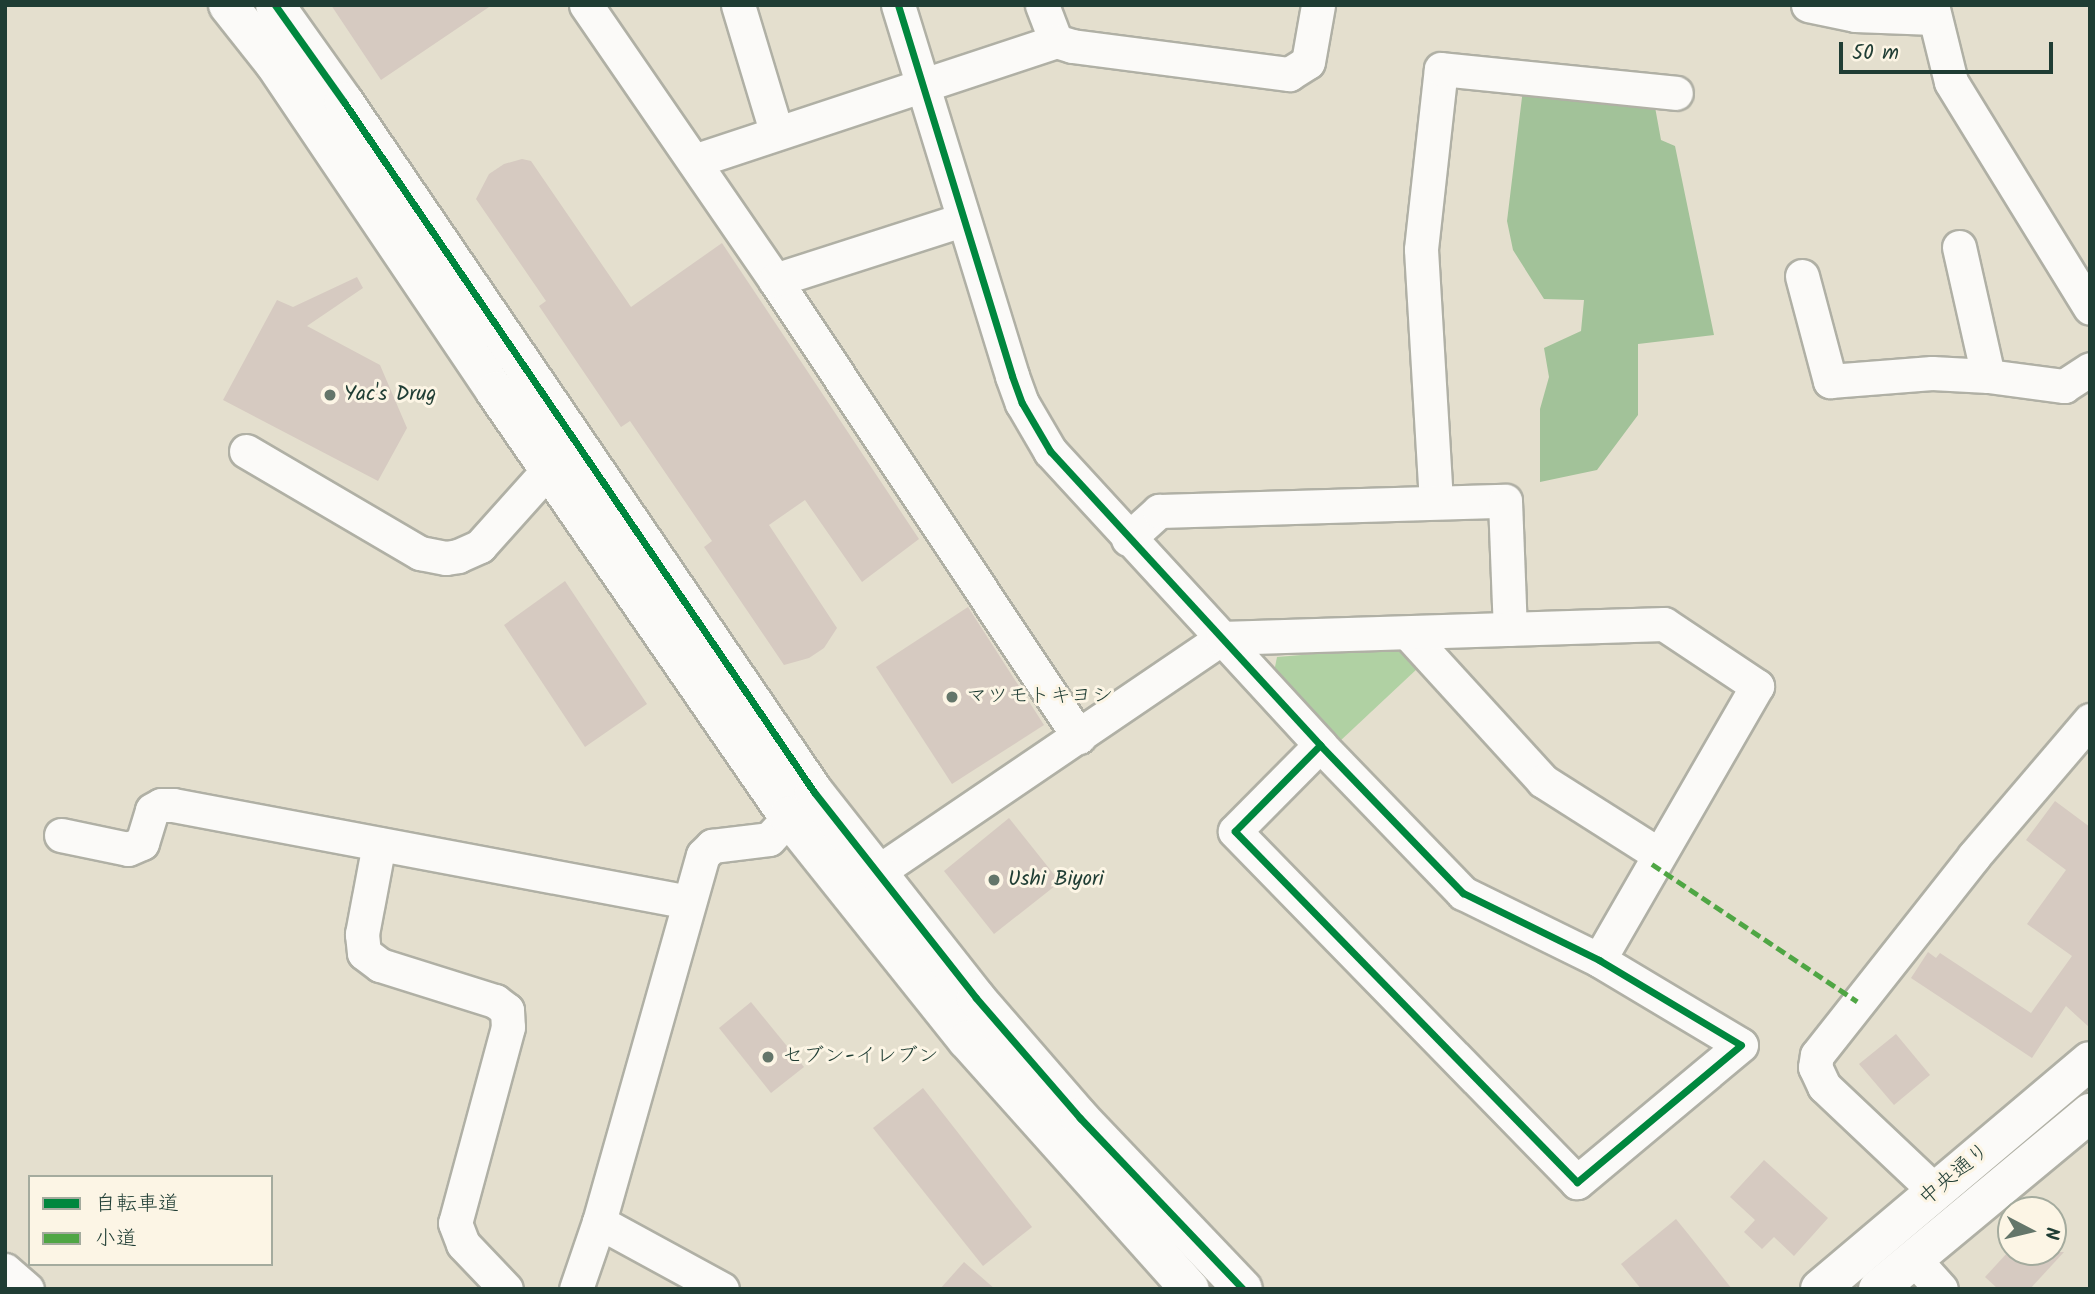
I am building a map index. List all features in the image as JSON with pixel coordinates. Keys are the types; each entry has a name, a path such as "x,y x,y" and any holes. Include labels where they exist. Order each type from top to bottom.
{"street":[{"path":"228,5 274,63 550,468 863,886 967,1040 1189,1289"},
{"path":"275,5 344,102 801,804"},
{"path":"586,5 775,280 1079,737"},
{"path":"738,5 776,131"},
{"path":"898,5 962,220 1022,403 1049,451 1320,745 1463,894 1599,960 1741,1045 1577,1182 1235,831 1320,745"},
{"path":"1042,5 1056,41"},
{"path":"694,161 776,131 923,86 1056,41 1133,55 1289,74 1308,62 1318,5"},
{"path":"1808,5 1855,15 1933,12 1951,82 2090,308"},
{"path":"1436,502 1421,248 1441,69 1676,93"},
{"path":"775,280 962,220"},
{"path":"1959,247 1988,376"},
{"path":"1802,276 1830,381 1932,373 1988,376 2064,386 2090,369"},
{"path":"246,451 420,553 446,558 458,556 480,546 550,468"},
{"path":"1128,539 1159,511 1506,501 1510,629"},
{"path":"863,886 1222,638 1664,624 1756,686 1599,960"},
{"path":"1408,633 1543,781 1658,854"},
{"path":"1936,1192 1824,1086 1815,1067 1817,1055 1974,856 2090,720"},
{"path":"576,1289 598,1222 703,855 712,846 769,839 801,804"},
{"path":"61,835 128,849 142,843 148,817 161,805 689,902"},
{"path":"379,844 362,934 364,953 380,965 495,1001 507,1010 508,1027 455,1223 463,1244 506,1289"},
{"path":"863,886 1243,1289"},
{"name":"中央通り","path":"1820,1289 2090,1061"},
{"name":"中央通り","path":"1878,1289 2090,1113"},
{"path":"598,1222 722,1289"},
{"path":"1914,1259 1941,1289"},
{"path":"5,1270 27,1289"}],"green space":[{"path":"1523,89 1655,107 1661,140 1675,146 1714,335 1638,344 1638,415 1597,470 1540,482 1540,409 1549,377 1544,348 1581,331 1584,300 1544,299 1513,250 1507,221"},
{"path":"1399,647 1418,668 1339,742 1274,672 1277,657"}],"building":[{"path":"331,5 492,5 381,80"},
{"path":"522,159 531,161 631,307 722,243 919,539 862,582 805,500 769,525 837,628 824,648 809,658 784,665 704,547 712,541 630,421 621,427 539,306 546,301 476,199 489,174 504,164"},
{"path":"357,277 363,288 307,326 380,365 407,428 378,481 223,400 277,300 293,307"},
{"path":"565,581 647,704 585,747 504,625"},
{"path":"968,607 1044,725 952,784 876,667"},
{"path":"2055,801 2090,827 2090,1028 2066,1006 2032,1058 1911,978 1928,952 1936,958 1940,953 2031,1013 2072,956 2027,924 2066,870 2026,840"},
{"path":"1009,818 1060,882 994,934 944,871"},
{"path":"751,1002 804,1067 771,1093 719,1028"},
{"path":"1896,1034 1930,1075 1894,1105 1859,1064"},
{"path":"923,1088 1032,1227 983,1266 873,1128"},
{"path":"1764,1160 1828,1218 1794,1256 1774,1237 1762,1249 1744,1232 1755,1220 1730,1197"},
{"path":"1676,1219 1732,1289 1641,1289 1621,1264"},
{"path":"964,1262 995,1289 940,1289"},
{"path":"1997,1264 2051,1266 2030,1289 1998,1289 1985,1277"}],"marked path":[{"path":"1652,864 1857,1001"}],"cycle path":[{"path":"275,5 344,102 814,792 976,998 1080,1118 1243,1289"},
{"path":"898,5 1012,376 1022,403 1050,451 1320,745 1463,893 1599,960 1741,1045 1577,1182 1235,831 1320,745"}],"place":[{"name":"Yac's Drug","path":"330,395"},
{"name":"マツモトキヨシ","path":"952,697"},
{"name":"Ushi Biyori","path":"994,880"},
{"name":"セブン-イレブン","path":"768,1057"}]}
